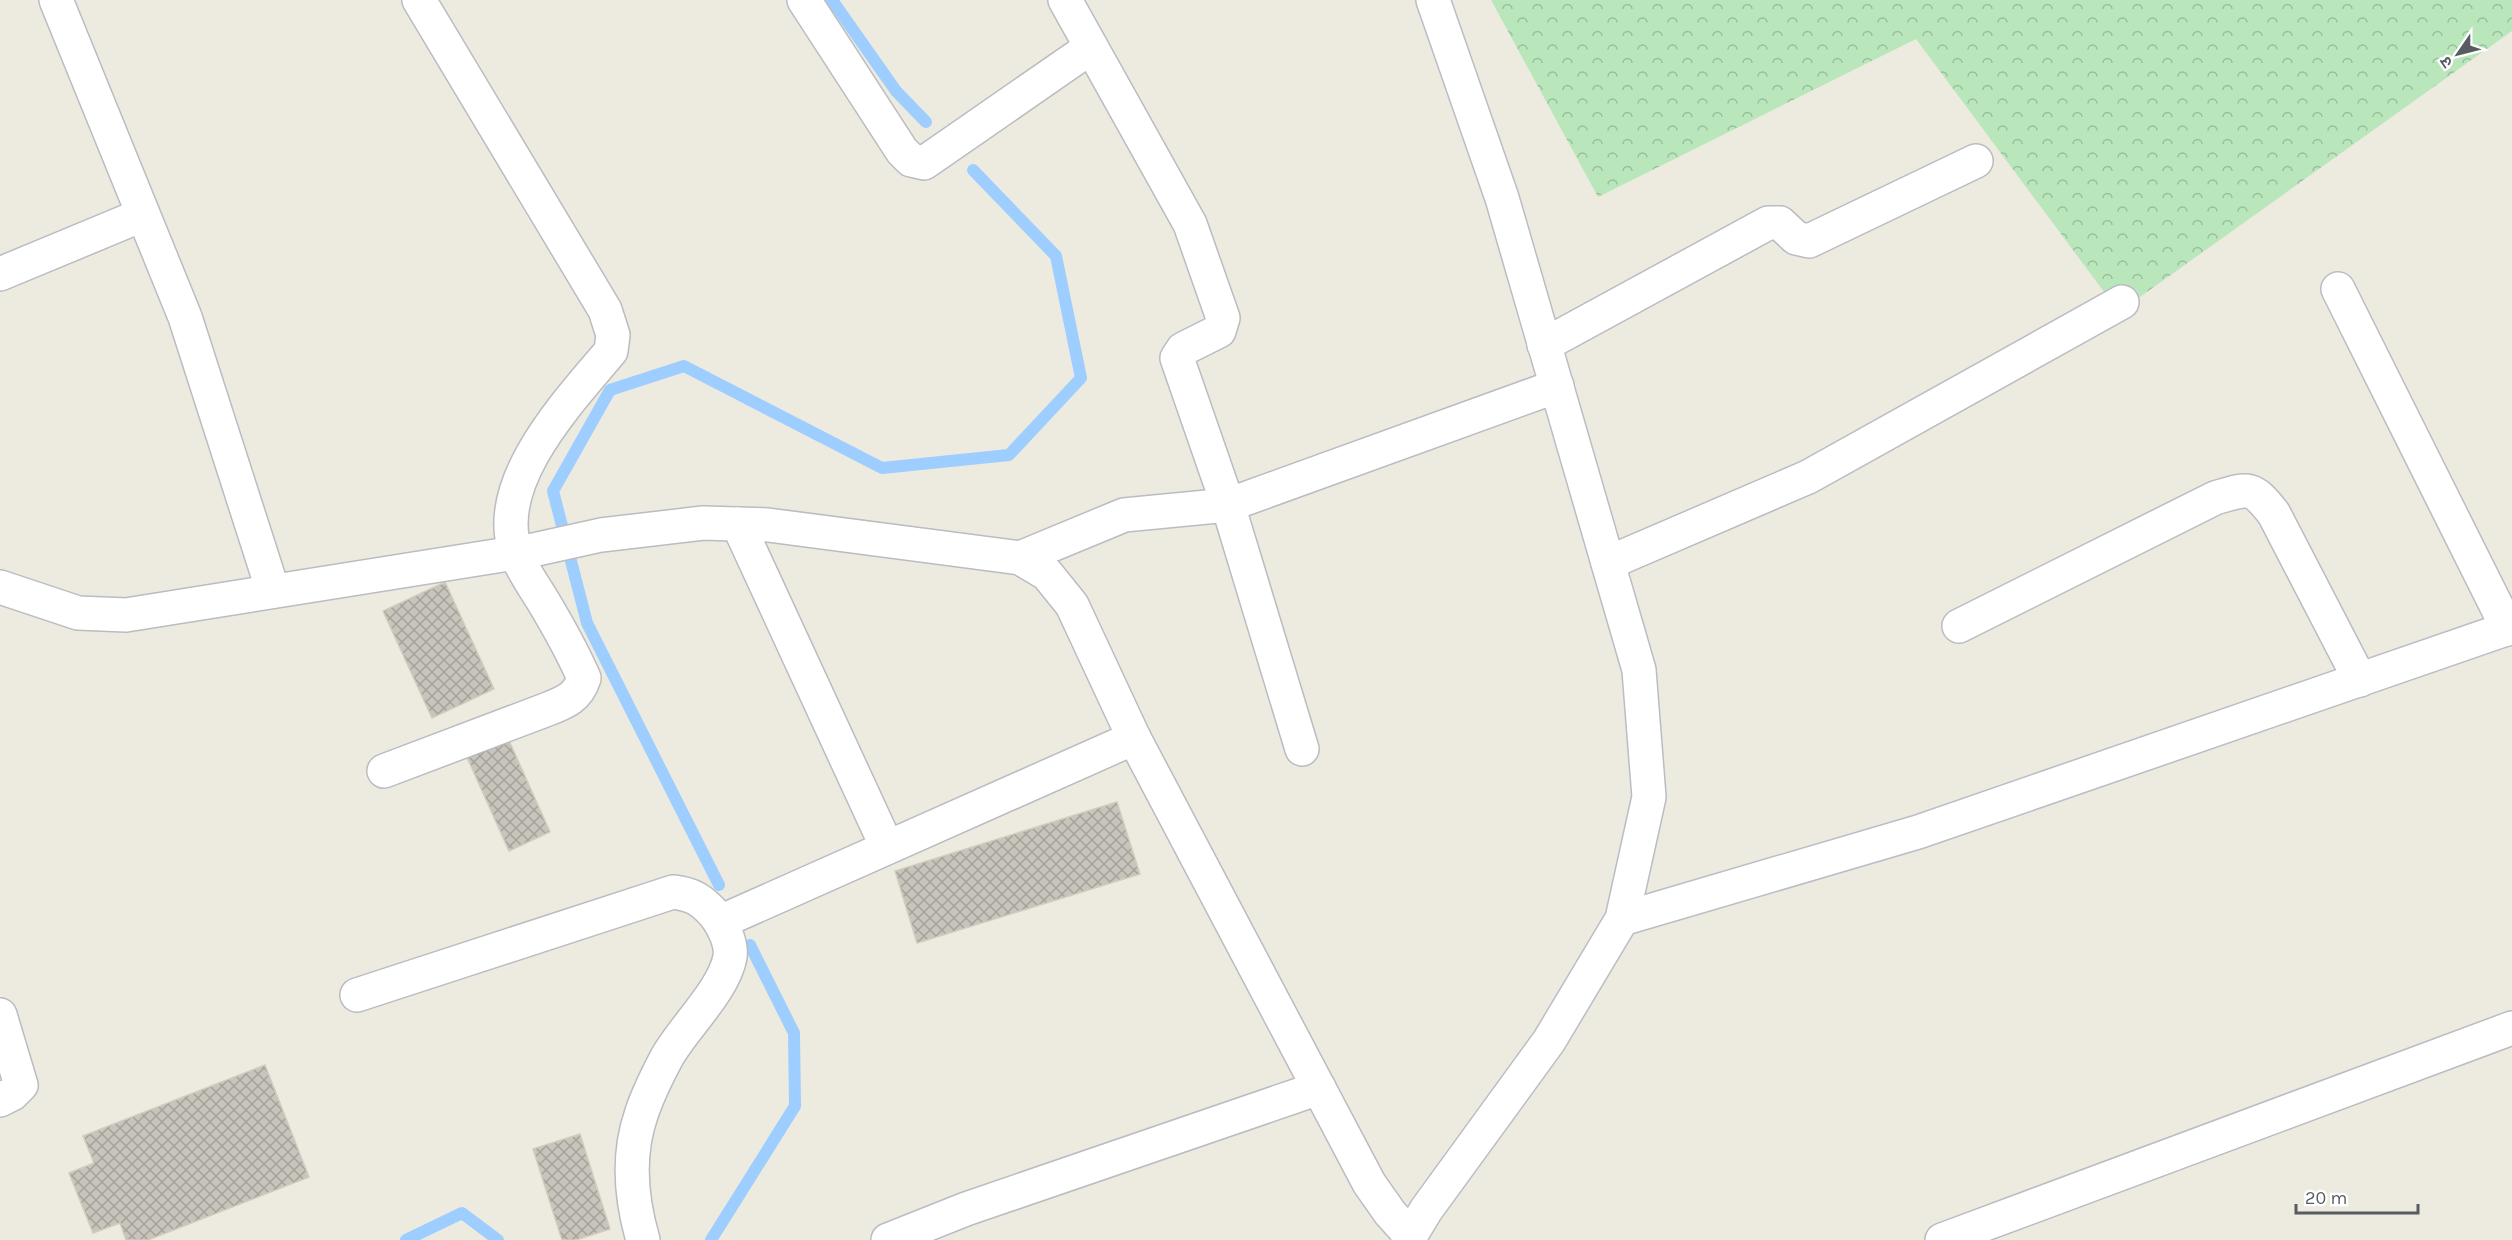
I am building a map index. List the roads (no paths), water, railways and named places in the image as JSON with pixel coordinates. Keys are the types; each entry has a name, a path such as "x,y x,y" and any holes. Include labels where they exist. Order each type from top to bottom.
{"street":[{"path":"56,0 185,317 273,591"},
{"path":"384,771 549,709 570,700 580,689 584,678 510,522 521,477 542,435 611,351 613,335 605,310 419,0"},
{"path":"804,0 902,151 911,160 924,163 1090,48"},
{"path":"1065,0 1190,224 1223,318 1220,331 1183,349 1176,358 1228,505 1302,749"},
{"path":"0,587 78,613 126,615 524,551 601,535 703,523 780,526 1020,558 1047,574 1072,605 1134,738 1319,1088 1370,1183 1409,1237 1549,1041 1622,920 1649,797 1639,670 1502,198 1433,0"},
{"path":"1544,345 1768,223 1780,223 1796,238 1809,241 1976,161"},
{"path":"0,274 142,215"},
{"path":"1622,920 1918,832 2510,628 2338,289"},
{"path":"1608,563 1808,477 2121,302"},
{"path":"1020,558 1124,515 1228,505 1557,386"},
{"path":"1959,626 2215,498 2242,490 2259,495 2274,514 2360,680"},
{"path":"738,524 887,847"},
{"path":"720,922 1134,738"},
{"path":"357,995 673,892 689,894 705,903 720,922 730,955 726,968 708,1000 668,1056 640,1115 631,1166 635,1214 643,1240"},
{"path":"0,1015 21,1085 12,1094 0,1100"},
{"path":"1942,1240 2512,1028"},
{"path":"888,1240 966,1209 1319,1088"}],"waterway":[{"path":"832,0 896,91 926,122"},
{"path":"719,885 587,623 553,491 610,390 684,366 882,468 1009,455 1081,378 1056,256 973,170"},
{"path":"711,1240 795,1106 794,1033 750,945"},
{"path":"406,1240 462,1213 498,1240"}]}
